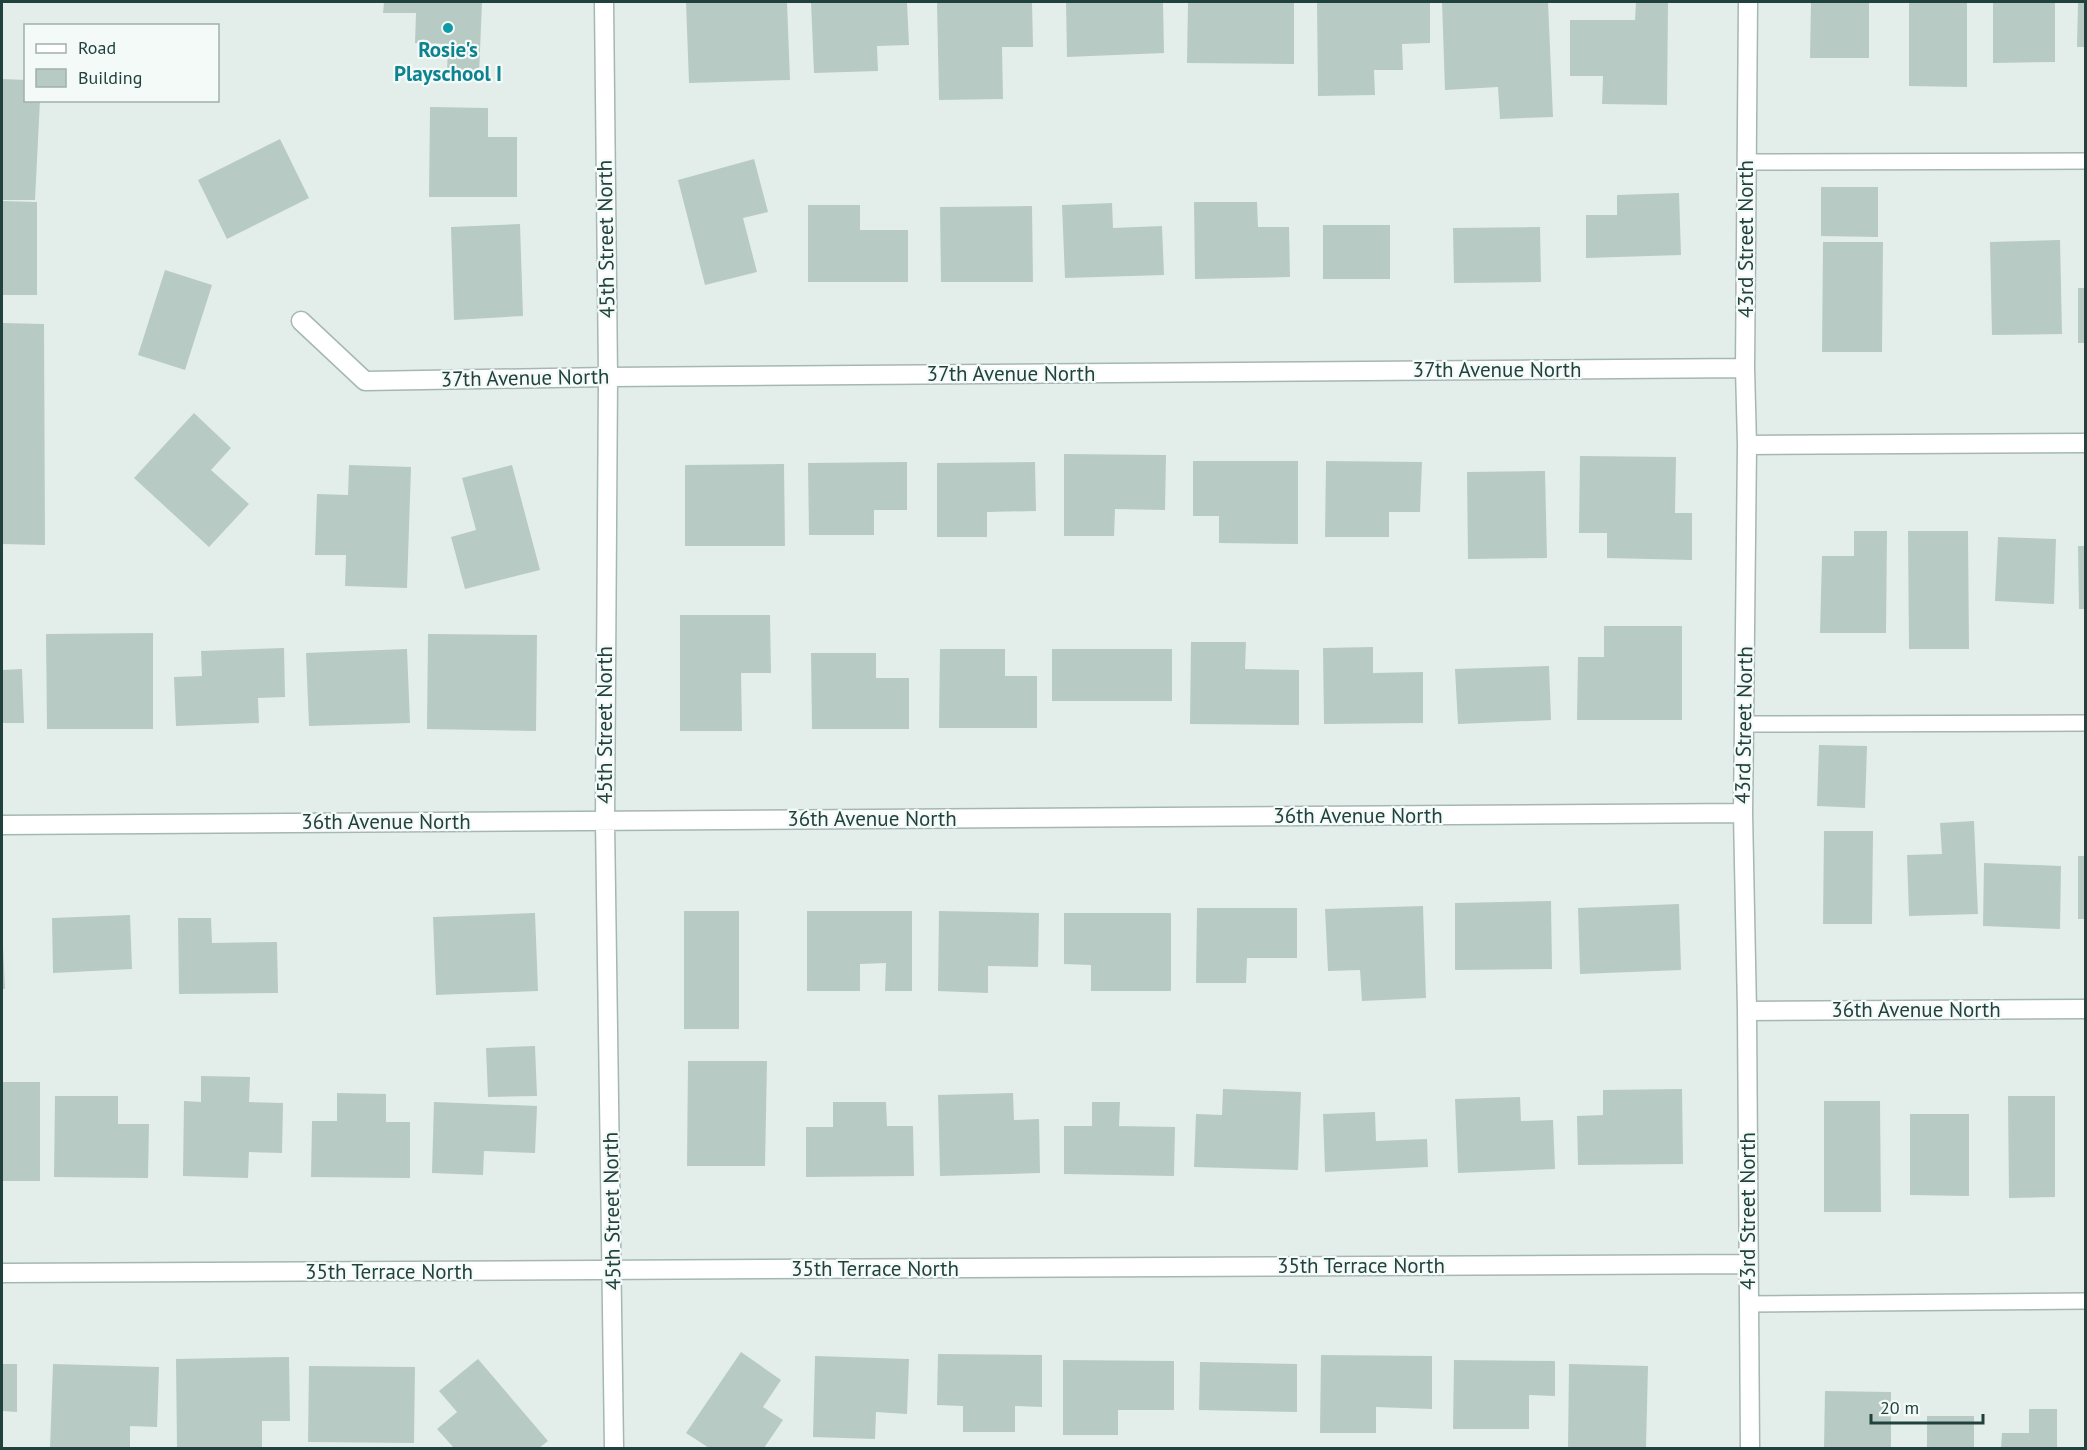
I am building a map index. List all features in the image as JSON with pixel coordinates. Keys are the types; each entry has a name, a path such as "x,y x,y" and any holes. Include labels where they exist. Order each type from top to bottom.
{"street":[{"name":"45th Street North","path":"604,2 608,377 605,821 614,1449"},
{"name":"43rd Street North","path":"1748,2 1743,813 1747,1011 1750,1449"},
{"name":"37th Avenue North","path":"301,321 365,381 1745,368"},
{"path":"1747,445 2085,443"},
{"name":"36th Avenue North","path":"2,825 1743,813"},
{"name":"36th Avenue North","path":"1747,1011 2085,1009"},
{"name":"35th Terrace North","path":"2,1273 1748,1264"}],"lane":[{"path":"1747,162 2085,161"},
{"path":"1744,724 2085,723"},
{"path":"1748,1304 2085,1301"}],"building":[{"name":"Rosie's Playschool I","path":"384,2 482,2 479,75 447,73 448,44 415,43 416,13 383,13"},
{"path":"686,2 787,2 790,80 689,83"},
{"path":"811,2 907,2 909,45 877,46 878,71 814,73"},
{"path":"937,2 1032,2 1033,47 1002,47 1003,99 939,100"},
{"path":"1066,2 1163,2 1164,53 1067,57"},
{"path":"1188,2 1294,2 1294,64 1187,63"},
{"path":"1317,2 1430,2 1430,43 1402,44 1403,70 1374,70 1375,95 1318,96"},
{"path":"1442,2 1548,2 1553,117 1500,119 1498,87 1445,90"},
{"path":"1636,2 1668,2 1667,105 1602,104 1603,76 1570,76 1570,20 1635,20"},
{"path":"1811,2 1869,2 1869,58 1810,58"},
{"path":"1909,2 1967,2 1967,87 1909,86"},
{"path":"1993,2 2055,2 2055,62 1993,63"},
{"path":"2078,2 2086,2 2086,47 2077,47"},
{"path":"2,79 24,80 24,102 40,102 35,200 2,200"},
{"path":"430,107 488,108 488,137 517,137 517,197 429,197"},
{"path":"280,139 309,198 227,239 198,180"},
{"path":"754,159 768,212 743,218 757,272 705,285 678,180"},
{"path":"1821,187 1878,187 1878,237 1821,236"},
{"path":"1679,193 1681,255 1586,258 1586,215 1617,215 1617,195"},
{"path":"2,201 37,202 37,295 2,295"},
{"path":"1194,202 1257,202 1258,227 1289,227 1290,277 1195,279"},
{"path":"1112,203 1113,228 1162,226 1164,275 1065,278 1062,205"},
{"path":"808,205 860,205 860,230 908,230 908,282 808,282"},
{"path":"1032,206 1033,282 941,282 940,207"},
{"path":"520,224 523,316 454,320 451,227"},
{"path":"1323,225 1390,225 1390,279 1323,279"},
{"path":"1540,227 1541,282 1454,283 1453,228"},
{"path":"2060,240 2062,334 1992,335 1990,242"},
{"path":"1823,242 1883,242 1882,352 1822,352"},
{"path":"165,270 212,285 185,370 138,355"},
{"path":"2078,288 2086,288 2086,343 2078,343"},
{"path":"2,323 44,324 45,545 2,544"},
{"path":"194,413 231,448 211,470 249,504 209,547 134,478"},
{"path":"1064,454 1166,455 1165,510 1115,509 1114,536 1064,536"},
{"path":"1580,456 1676,457 1675,513 1692,513 1692,560 1607,558 1607,533 1579,533"},
{"path":"1193,461 1298,461 1298,544 1219,543 1219,516 1193,516"},
{"path":"1326,461 1422,462 1420,512 1389,512 1389,537 1325,537"},
{"path":"907,462 907,510 874,510 874,535 809,535 808,463"},
{"path":"1035,462 1036,511 987,512 987,537 937,537 937,463"},
{"path":"784,464 785,546 685,546 685,465"},
{"path":"349,465 411,467 407,588 345,586 346,555 315,555 317,494 348,495"},
{"path":"512,465 540,570 465,589 451,537 476,530 462,478"},
{"path":"1545,471 1547,558 1468,559 1467,472"},
{"path":"1854,531 1887,531 1886,633 1820,633 1822,556 1854,556"},
{"path":"1908,531 1968,531 1969,649 1909,649"},
{"path":"1998,537 2056,539 2054,604 1995,601"},
{"path":"2078,546 2086,546 2086,609 2079,609"},
{"path":"680,615 770,615 771,673 741,673 742,731 680,731"},
{"path":"1604,626 1682,626 1682,720 1577,720 1578,657 1604,657"},
{"path":"153,633 153,729 47,729 46,634"},
{"path":"428,634 537,635 536,731 427,729"},
{"path":"1191,642 1246,642 1245,669 1299,670 1299,725 1190,724"},
{"path":"1373,647 1373,673 1423,672 1423,723 1324,724 1323,648"},
{"path":"284,648 285,697 258,698 259,723 176,726 174,677 202,676 201,651"},
{"path":"407,649 410,723 309,726 306,653"},
{"path":"940,649 1005,649 1005,676 1037,676 1037,728 939,728"},
{"path":"1052,649 1172,649 1172,701 1052,701"},
{"path":"811,653 876,653 876,678 909,678 909,729 812,729"},
{"path":"1549,666 1551,720 1458,724 1455,669"},
{"path":"22,669 24,723 2,723 2,670"},
{"path":"1819,745 1867,746 1865,808 1817,806"},
{"path":"1974,821 1978,914 1909,916 1907,855 1942,854 1940,823"},
{"path":"1824,831 1873,831 1872,924 1823,924"},
{"path":"2078,856 2086,856 2086,919 2078,919"},
{"path":"1984,863 2061,866 2060,929 1983,926"},
{"path":"1551,901 1552,969 1455,970 1455,903"},
{"path":"1679,904 1681,970 1580,974 1578,908"},
{"path":"1423,906 1426,998 1362,1001 1360,970 1328,971 1325,909"},
{"path":"1197,908 1297,908 1297,958 1247,958 1246,983 1196,983"},
{"path":"684,911 739,911 739,1029 684,1029"},
{"path":"807,911 912,911 912,991 885,991 886,963 860,964 860,991 807,991"},
{"path":"939,911 1039,913 1038,967 988,966 988,993 938,991"},
{"path":"535,913 538,991 436,995 433,917"},
{"path":"1064,913 1171,913 1171,991 1091,991 1091,965 1064,964"},
{"path":"130,915 132,969 53,973 52,918"},
{"path":"178,918 211,918 212,943 277,942 278,993 179,994"},
{"path":"3,946 5,989 2,989"},
{"path":"535,1046 537,1096 488,1097 486,1048"},
{"path":"688,1061 767,1061 765,1166 687,1166"},
{"path":"201,1076 250,1077 249,1102 283,1103 282,1153 249,1152 248,1178 183,1176 184,1101 201,1102"},
{"path":"2,1082 40,1082 40,1181 2,1181"},
{"path":"1223,1089 1301,1092 1298,1170 1194,1167 1196,1114 1222,1115"},
{"path":"1682,1089 1683,1164 1578,1165 1577,1116 1603,1115 1603,1090"},
{"path":"337,1093 386,1094 386,1122 410,1122 410,1178 311,1177 312,1121 337,1121"},
{"path":"1013,1093 1014,1120 1039,1119 1040,1173 940,1176 938,1095"},
{"path":"55,1096 118,1096 118,1124 149,1124 148,1178 54,1177"},
{"path":"2008,1096 2055,1096 2055,1197 2009,1198"},
{"path":"1520,1097 1521,1121 1553,1120 1555,1169 1458,1173 1455,1099"},
{"path":"1824,1101 1880,1101 1881,1212 1824,1212"},
{"path":"434,1102 537,1106 535,1153 484,1151 483,1175 432,1173"},
{"path":"833,1102 886,1102 887,1126 913,1126 914,1176 806,1177 806,1127 833,1127"},
{"path":"1092,1102 1120,1102 1119,1126 1175,1127 1174,1176 1064,1174 1064,1126 1092,1126"},
{"path":"1375,1112 1376,1141 1427,1139 1428,1167 1325,1172 1323,1114"},
{"path":"1910,1114 1969,1114 1969,1196 1910,1195"},
{"path":"741,1352 781,1380 763,1407 783,1420 764,1448 709,1448 686,1433"},
{"path":"938,1354 1042,1355 1042,1407 1015,1406 1015,1432 963,1432 963,1406 937,1405"},
{"path":"1321,1355 1432,1356 1432,1409 1376,1407 1376,1433 1320,1433"},
{"path":"815,1356 909,1359 907,1414 876,1412 875,1439 813,1437"},
{"path":"289,1357 290,1421 262,1421 262,1448 177,1448 176,1359"},
{"path":"478,1359 548,1441 539,1448 454,1448 437,1429 457,1412 439,1391"},
{"path":"1063,1360 1174,1361 1174,1410 1118,1410 1118,1435 1063,1435"},
{"path":"1454,1360 1555,1361 1555,1396 1529,1395 1529,1429 1453,1429"},
{"path":"1200,1362 1297,1364 1297,1412 1199,1410"},
{"path":"2,1364 17,1364 17,1412 2,1411"},
{"path":"53,1364 159,1367 157,1427 130,1426 130,1448 50,1448"},
{"path":"1569,1364 1648,1366 1646,1448 1568,1448"},
{"path":"309,1366 415,1367 414,1443 308,1442"},
{"path":"1825,1391 1891,1392 1891,1448 1824,1448"},
{"path":"2029,1409 2057,1409 2057,1448 2001,1448 2002,1433 2029,1433"},
{"path":"1927,1416 1974,1416 1974,1448 1927,1448"}],"place":[{"name":"Rosie's Playschool I","path":"448,28"}]}
